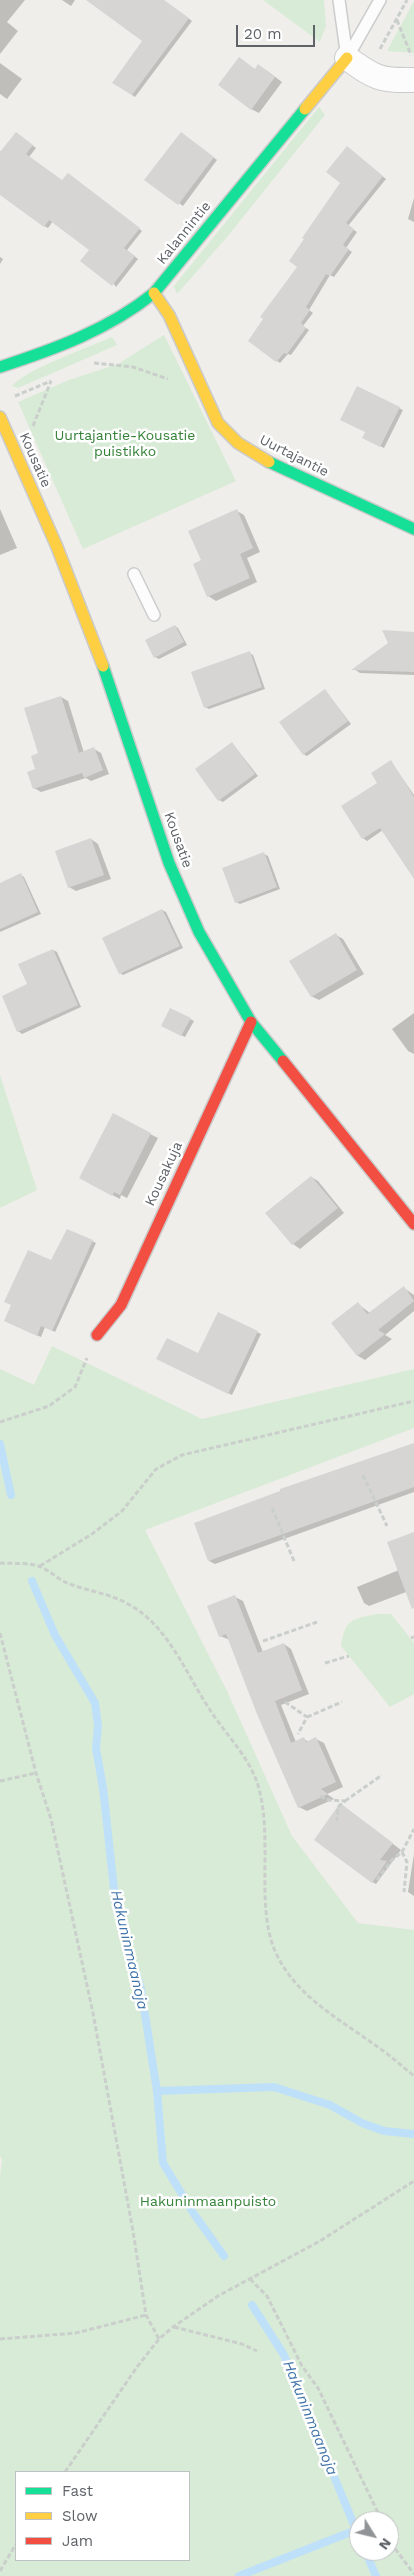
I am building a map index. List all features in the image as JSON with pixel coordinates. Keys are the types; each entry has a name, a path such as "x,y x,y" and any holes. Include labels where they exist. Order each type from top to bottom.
{"street":[{"path":"347,58 378,78 387,81 414,80"},
{"name":"Kalannintie","path":"0,367 68,344 134,310 154,293 347,58"},
{"name":"Uurtajantie","path":"154,293 169,315 218,423 238,443 274,466 414,529"},
{"name":"Kousatie","path":"0,418 5,440 57,547 98,651 169,863 199,932 251,1022 414,1224"},
{"name":"Kousakuja","path":"97,1335 121,1305 251,1022"}],"lane":[{"path":"339,0 347,58"},
{"name":"Kalannintie","path":"347,58 380,0"},
{"path":"134,574 154,615"}],"path":[{"path":"396,19 414,60"},
{"path":"93,363 132,367 174,382"},
{"path":"30,434 52,380"},
{"path":"0,1422 49,1406 75,1387 97,1335"},
{"path":"40,1566 92,1534 122,1511 156,1469 182,1455 414,1400"},
{"path":"363,1475 387,1526"},
{"path":"272,1508 294,1561"},
{"path":"0,1563 40,1566 67,1583 100,1592 140,1610 164,1635 210,1711 249,1763 260,1792 265,1821 268,1925 275,1950 288,1972 307,1996 340,2022 382,2050 414,2076"},
{"path":"263,1641 317,1622"},
{"path":"0,1633 36,1773 51,1818 94,2013 133,2231 146,2316 159,2339"},
{"path":"325,1663 349,1656"},
{"path":"284,1702 307,1717"},
{"path":"298,1734 307,1717 342,1702"},
{"path":"0,1781 36,1773"},
{"path":"337,1821 338,1807 382,1775"},
{"path":"320,1796 329,1800 345,1801"},
{"path":"378,1880 392,1860 402,1852 414,1829"},
{"path":"402,1852 407,1862 404,1892"},
{"path":"66,2471 136,2367 159,2339 173,2327 218,2296 320,2242 414,2181"},
{"path":"250,2279 268,2296 302,2366 318,2388 377,2511"},
{"path":"0,2339 76,2333 146,2316"},
{"path":"173,2327 242,2344 257,2351"},
{"path":"0,2570 15,2546"},
{"path":"399,2554 414,2574"}],"green space":[{"path":"263,0 324,0 326,26 320,42"},
{"path":"414,1 414,53 387,51"},
{"path":"319,107 325,115 227,237 177,294 174,286"},
{"name":"Uurtajantie-Kousatie puistikko","path":"164,335 236,481 83,549 18,402 69,380 118,364"},
{"path":"112,337 117,345 18,388 12,386 19,379 44,366"},
{"path":"0,1075 37,1190 0,1208"},
{"name":"Hakuninmaanpuisto","path":"52,1346 202,1419 414,1369 414,1428 145,1530 227,1691 292,1836 358,1923 414,1930 414,2576 0,2576 0,2178 2,2160 0,2156 0,1369 34,1385"},
{"path":"391,1614 414,1643 414,1694 390,1707 341,1646 345,1630 351,1622 361,1617"}],"building":[{"path":"86,0 164,0 189,18 132,95 112,83 142,41"},
{"path":"239,57 255,69 258,64 275,77 251,110 218,85"},
{"path":"16,132 33,145 26,154 62,180 68,173 140,228 124,248 135,256 112,286 80,261 89,250 49,220 44,227 0,195 0,152"},
{"path":"181,132 214,157 178,205 144,180"},
{"path":"347,146 383,176 346,223 354,229 343,245 349,249 330,276 326,274 306,307 310,310 301,323 306,328 287,354 284,353 276,362 248,341 263,319 260,317 297,267 289,261 304,239 302,238 340,183 326,172"},
{"path":"357,386 400,407 380,447 362,438 365,432 340,420"},
{"path":"237,509 253,548 240,554 250,578 207,597 193,564 201,560 188,531"},
{"path":"175,625 184,642 154,658 145,640"},
{"path":"382,630 414,632 414,672 351,670 388,643"},
{"path":"250,651 262,687 204,708 191,672"},
{"path":"325,689 348,721 303,755 279,722"},
{"path":"61,696 79,753 94,747 103,770 84,778 82,773 33,789 27,772 35,769 31,756 38,753 24,708"},
{"path":"232,742 255,774 218,801 195,769"},
{"path":"391,760 414,797 414,879 380,828 362,839 341,806 377,783 371,773"},
{"path":"91,838 104,875 68,888 55,851"},
{"path":"264,852 277,887 235,903 222,868"},
{"path":"21,873 38,912 0,929 0,883"},
{"path":"162,909 180,946 119,974 102,938"},
{"path":"336,933 357,970 311,997 289,961"},
{"path":"53,949 78,1005 17,1032 2,996 27,984 18,964"},
{"path":"170,1008 191,1018 181,1036 161,1026"},
{"path":"113,1113 151,1133 120,1195 114,1192 112,1196 79,1178"},
{"path":"311,1176 338,1208 292,1245 265,1213"},
{"path":"67,1229 93,1240 52,1331 41,1326 37,1336 4,1321 11,1305 4,1302 28,1250 51,1260"},
{"path":"404,1286 414,1301 378,1330 385,1334 357,1356 331,1323 358,1302 367,1314"},
{"path":"218,1312 258,1331 228,1394 156,1359 167,1338 198,1353"},
{"path":"414,1443 414,1487 208,1561 194,1523 280,1491 280,1489"},
{"path":"414,1532 414,1608 412,1609 387,1542"},
{"path":"235,1595 258,1653 284,1643 302,1690 275,1701 291,1743 304,1737 306,1742 316,1737 336,1782 321,1789 328,1794 298,1808 257,1714 226,1634 219,1637 207,1606"},
{"path":"340,1803 393,1843 380,1860 387,1861 372,1883 314,1840"}],"waterway":[{"name":"Hakuninmaanoja","path":"0,1444 11,1495"},
{"name":"Hakuninmaanoja","path":"32,1581 55,1635 95,1703 98,1726 96,1748 103,1788 116,1907 141,1989 157,2091 163,2163 194,2214 224,2256"},
{"path":"157,2091 274,2087 330,2105 362,2123 384,2131 414,2134"},
{"name":"Hakuninmaanoja","path":"252,2305 284,2355 349,2513"},
{"path":"239,2576 349,2533"},
{"name":"Hakuninmaanoja","path":"369,2561 376,2576"}],"traffic: fast":[{"path":"0,367 41,353 100,328 154,293 305,109"},
{"path":"269,462 414,529"},
{"path":"103,666 169,863 199,932 251,1022 283,1061"}],"traffic: slow":[{"path":"305,109 347,58"},
{"path":"154,293 169,315 218,423 238,443 269,462"},
{"path":"0,417 57,547 103,666"}],"traffic: jam":[{"path":"97,1335 121,1305 251,1022"},
{"path":"283,1061 414,1224"}]}
